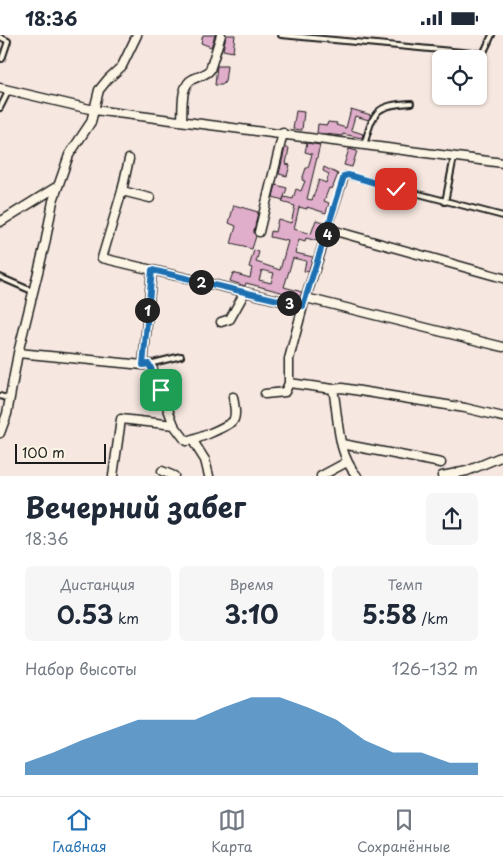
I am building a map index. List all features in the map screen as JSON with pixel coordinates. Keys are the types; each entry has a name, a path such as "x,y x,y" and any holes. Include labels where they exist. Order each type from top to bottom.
{"street":[{"path":"0,433 7,415 18,353 58,186 69,155 91,122 99,90 122,67 137,35"},
{"path":"182,120 185,87 190,80 207,74 210,70 221,35"},
{"path":"0,88 94,110 503,163"},
{"path":"259,232 283,133"},
{"path":"128,159 122,191 102,258 303,306"},
{"path":"0,222 58,186"},
{"path":"122,191 150,198"},
{"path":"265,394 285,392 289,383 290,359 303,306 328,229 503,278"},
{"path":"146,365 152,270"},
{"path":"222,323 230,319 245,292"},
{"path":"306,297 503,347"},
{"path":"18,353 146,365 153,370 174,425 183,440 193,441 233,420 234,397"},
{"path":"289,383 333,389 342,387 465,408 503,417"},
{"path":"333,389 342,444 347,462 357,476"},
{"path":"113,476 120,419 174,425"},
{"path":"193,441 205,460 209,476"},
{"path":"342,444 441,463"},
{"path":"442,476 467,471 503,455"},
{"path":"320,476 347,462"},
{"path":"162,471 174,476"}],"lane":[{"path":"281,35 483,54 492,35"},
{"path":"0,37 8,41 2,59"},
{"path":"0,108 9,90"},
{"path":"364,145 372,119 378,110 393,104 411,103"},
{"path":"445,202 454,157"},
{"path":"328,229 346,175 503,216"},
{"path":"0,277 32,291"},
{"path":"146,365 181,356"},
{"path":"0,396 10,399"}],"building":[{"path":"203,35 215,35 211,47 201,43"},
{"path":"226,35 235,35 233,52 223,50"},
{"path":"217,66 227,66 225,82 222,85 215,85"},
{"path":"351,109 371,115 369,120 355,116 351,130 363,134 362,138 343,134 342,136 317,133 318,124 327,125 328,122 337,123 336,125 346,128"},
{"path":"296,111 304,112 302,130 293,129"},
{"path":"307,143 320,145 307,199 312,200 319,180 326,183 329,174 323,171 324,167 338,174 332,189 329,188 324,201 329,203 326,213 307,207 307,209 299,207 294,229 311,234 316,220 326,223 322,227 317,241 306,238 305,242 299,240 295,253 313,257 308,272 304,271 306,261 293,258 284,287 302,292 300,297 246,283 245,286 230,281 233,273 250,278 252,268 249,267 254,250 259,252 256,262 280,270 288,241 270,237 271,231 275,232 278,219 291,223 295,206 282,202 284,197 293,199 296,189 301,191 305,181 302,180 312,154 305,152","holes":["262,270 274,273 271,283 259,280"]},
{"path":"285,148 289,148 286,164 290,165 287,176 279,174"},
{"path":"349,149 357,151 352,167 344,165"},
{"path":"276,185 287,188 283,200 273,197"},
{"path":"234,205 258,212 254,231 256,236 252,249 231,244 236,226 229,223"}],"route":[{"path":"161,390 149,364 143,365 152,270 303,306 344,176 348,175 396,189"}]}
